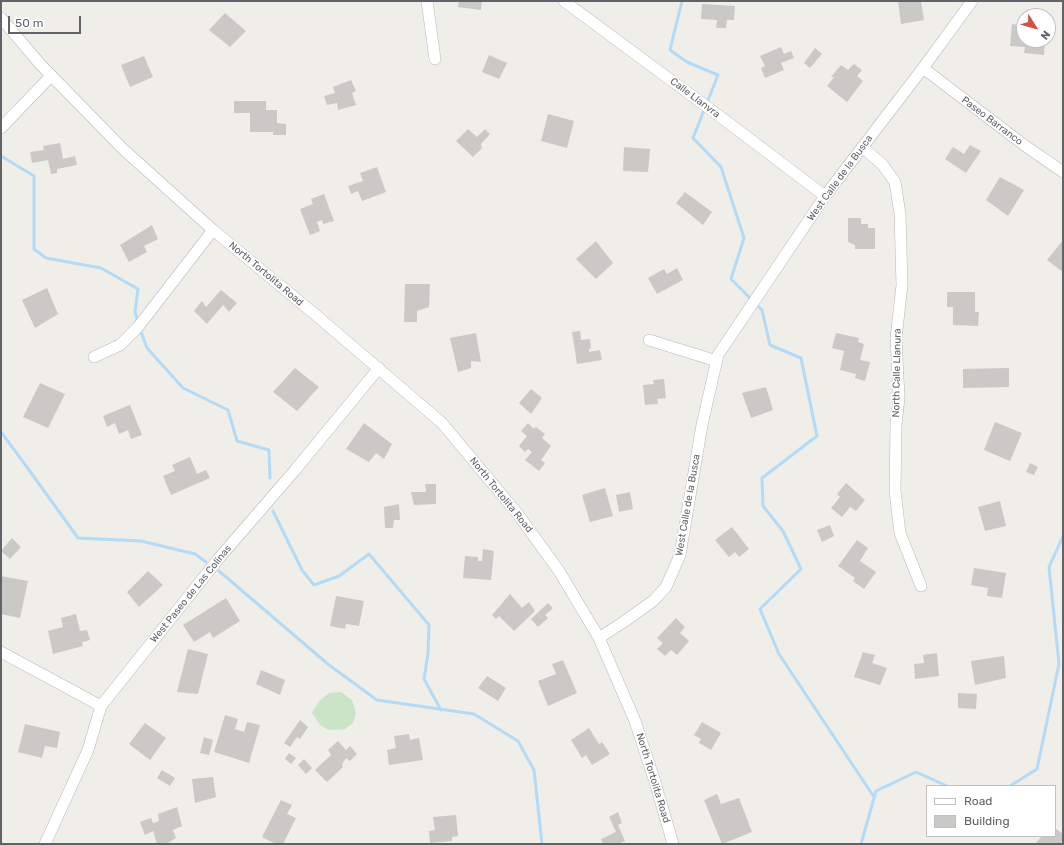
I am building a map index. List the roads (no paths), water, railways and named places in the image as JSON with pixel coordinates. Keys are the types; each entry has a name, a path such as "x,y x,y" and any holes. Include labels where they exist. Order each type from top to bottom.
{"street":[{"path":"427,1 435,59"},
{"name":"Calle Llanvra","path":"564,1 825,196"},
{"name":"West Calle de la Busca","path":"599,638 653,600 666,587 678,561 684,537 702,425 718,355 825,196 923,68 972,1"},
{"name":"North Tortolita Road","path":"1,18 51,76 123,149 213,230 379,368 442,424 517,513 559,571 599,638 636,721 673,844"},
{"name":"Paseo Barranco","path":"923,68 1024,145 1063,172"},
{"path":"1,128 51,76"},
{"name":"North Calle Llanura","path":"862,147 882,164 895,182 900,214 902,285 896,338 898,398 895,492 900,533 921,586"},
{"path":"94,357 120,345 138,327 213,230"},
{"path":"649,340 717,361"},
{"name":"West Paseo de Las Colinas","path":"45,844 88,750 102,706 220,557 296,469 379,368"},
{"path":"1,652 102,706"}],"waterway":[{"path":"682,1 670,50 687,62 718,75 693,138 721,167 744,238 731,279 762,310 770,345 801,358 817,436 762,478 763,506 783,531 801,569 760,609 779,654 874,797"},
{"path":"1,156 34,176 34,249 46,258 101,268 138,289 135,312 138,322"},
{"path":"140,329 147,348 183,388 228,410 237,441 269,450 270,478"},
{"path":"1,432 78,538 141,541 195,554 206,562"},
{"path":"273,511 302,570 314,585 339,576 369,554 429,625 428,654 424,679 441,710"},
{"path":"1012,785 1037,769 1059,664 1049,567 1063,536"},
{"path":"219,571 329,665 377,700 474,714 518,741 534,770 542,844"},
{"path":"861,844 876,791 916,772 945,785"}]}
